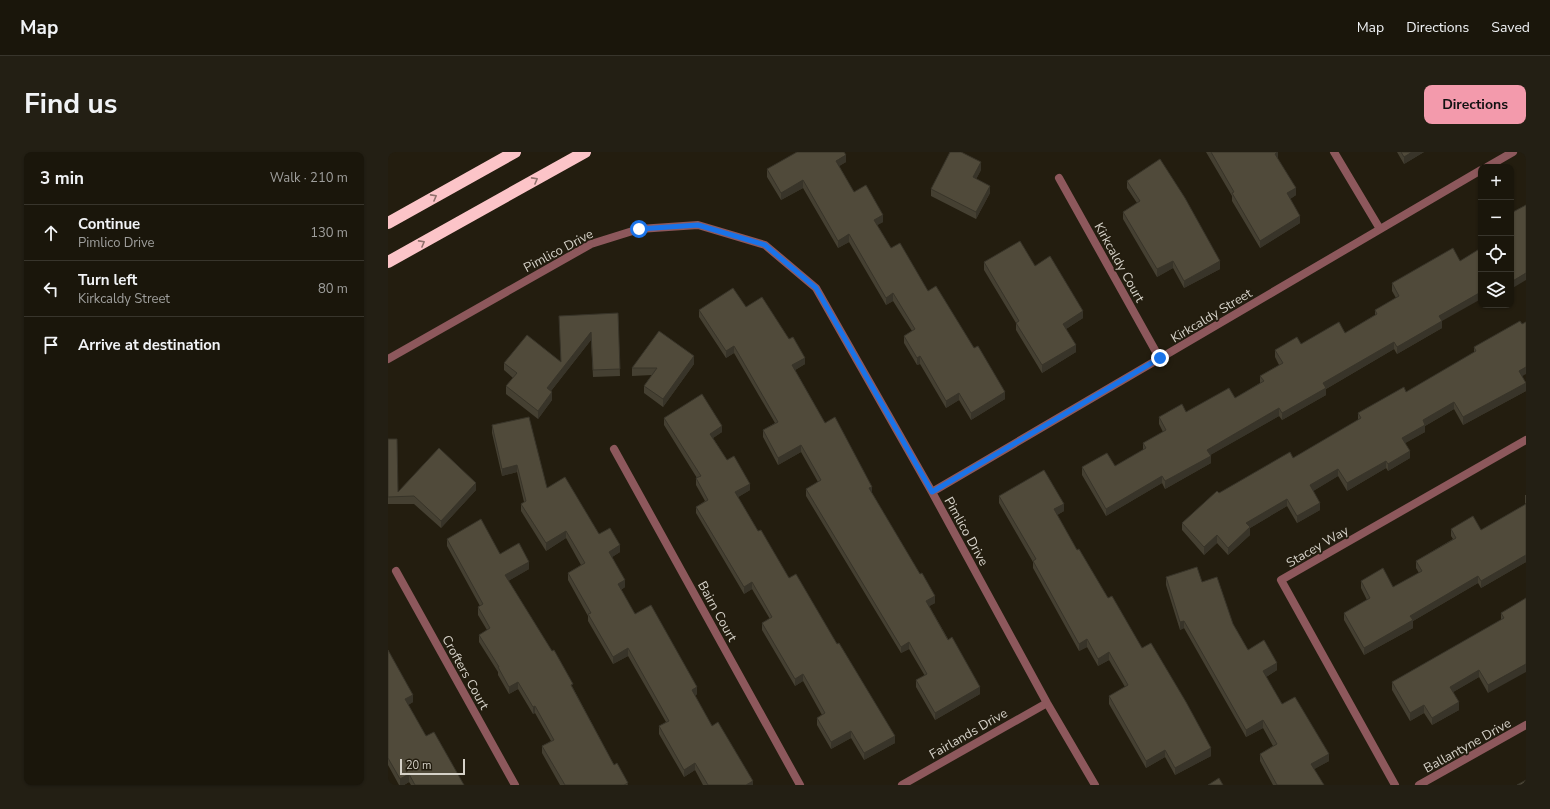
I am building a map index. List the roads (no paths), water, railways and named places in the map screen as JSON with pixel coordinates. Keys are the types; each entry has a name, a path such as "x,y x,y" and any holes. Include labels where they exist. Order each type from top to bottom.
{"highway":[{"path":"388,223 515,152"},
{"path":"388,262 585,152"}],"street":[{"path":"1334,152 1380,229"},
{"path":"1492,164 1513,152"},
{"name":"Kirkcaldy Street","path":"932,492 1478,172"},
{"name":"Kirkcaldy Court","path":"1059,178 1160,358"},
{"name":"Pimlico Drive","path":"388,358 591,244 639,229 698,225 765,245 816,288 932,492 1047,703 1095,785"},
{"name":"Stacey Way","path":"1395,785 1281,580 1526,440"},
{"name":"Bairn Court","path":"614,450 800,785"},
{"name":"Crofters Court","path":"396,571 515,785"},
{"name":"Fairlands Drive","path":"902,785 1047,703"},
{"name":"Ballantyne Drive","path":"1419,785 1526,725"}]}
